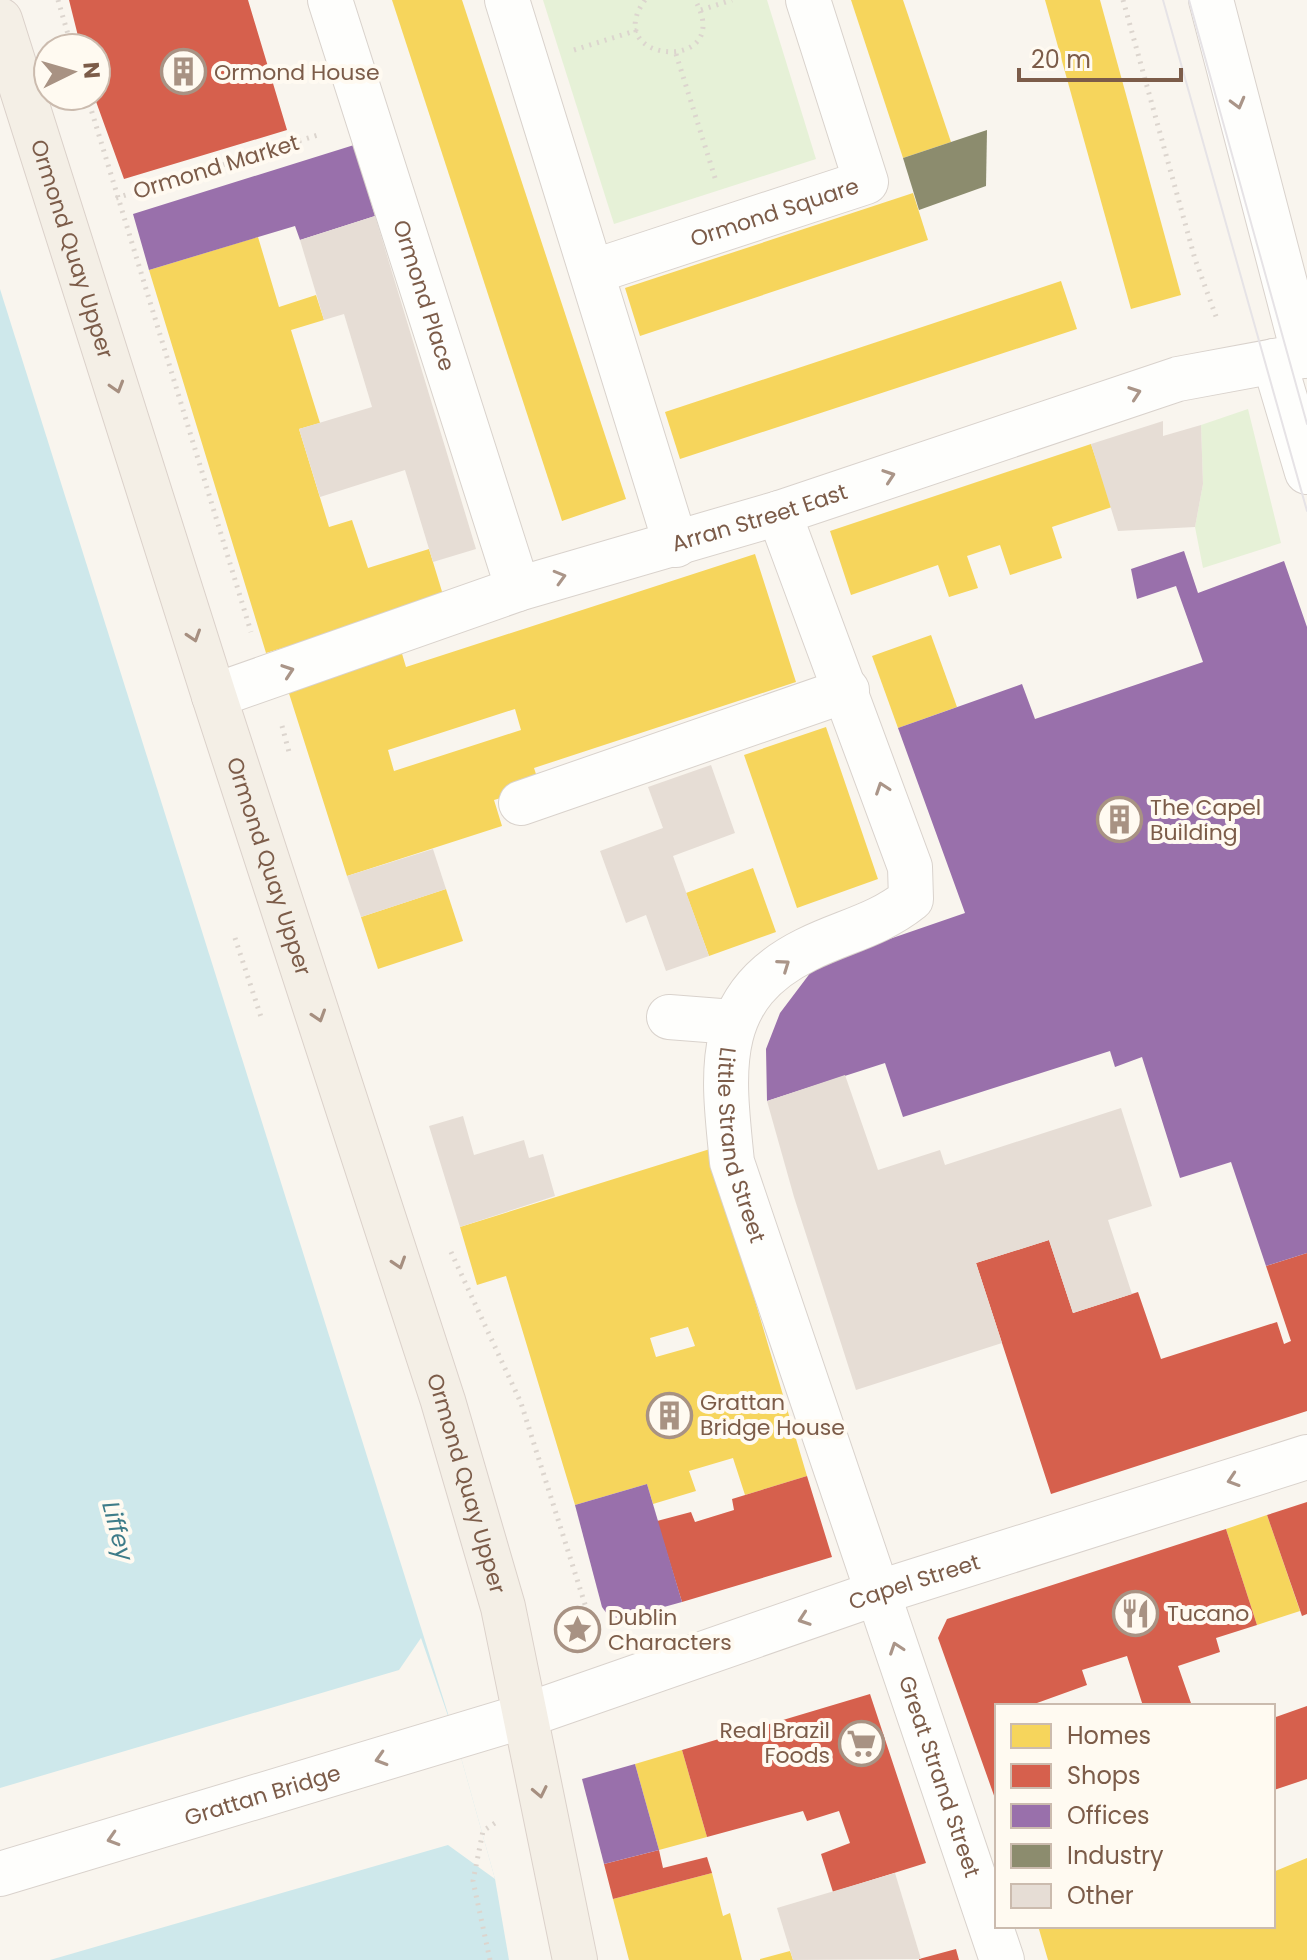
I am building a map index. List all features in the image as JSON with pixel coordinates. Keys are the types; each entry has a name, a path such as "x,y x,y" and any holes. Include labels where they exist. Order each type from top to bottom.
{"main road":[{"name":"Ormond Quay Upper","path":"0,20 64,214 214,696 443,1401 503,1607 575,1960"}],"street":[{"name":"Ormond Place","path":"330,0 518,589"},
{"path":"507,0 676,545"},
{"name":"Ormond Square","path":"592,272 866,182 808,0"},
{"path":"1211,0 1295,357 1307,472"},
{"name":"Arran Street East","path":"214,696 518,589 779,513 1178,379 1295,357"},
{"name":"Little Strand Street","path":"779,513 910,867 911,899 885,920 794,958 760,982 733,1022 723,1072 732,1162 877,1593"},
{"path":"521,803 847,690"},
{"path":"669,1017 733,1022"},
{"name":"Capel Street","path":"524,1716 877,1593 1307,1457"},
{"name":"Great Strand Street","path":"877,1593 1002,1960"},
{"name":"Grattan Bridge","path":"0,1874 524,1716"}],"path":[{"path":"58,0 67,32"},
{"path":"645,0 639,12 638,30 648,47 657,52 676,54 699,38 701,10 695,0"},
{"path":"701,10 732,0"},
{"path":"1123,0 1195,259 1221,331"},
{"path":"527,65 638,30"},
{"path":"676,54 732,227"},
{"path":"92,112 254,641"},
{"name":"Ormond Market","path":"64,214 367,119"},
{"path":"282,726 291,756"},
{"path":"446,1236 521,1403 599,1646 554,1633"},
{"path":"483,1831 473,1881 490,1960"}],"green space":[{"path":"543,0 767,0 816,159 614,224"},
{"path":"1248,409 1281,543 1203,568 1195,527 1203,484 1201,425"}],"water":[{"name":"Liffey","path":"0,289 455,1736 495,1879 509,1960 0,1960"}],"pier":[{"path":"421,1638 455,1736 495,1879 448,1845 50,1960 0,1960 0,1788 399,1670"}],"building: Homes":[{"path":"392,0 462,0 626,499 562,521"},
{"path":"851,0 903,0 951,142 903,158"},
{"path":"1045,0 1100,0 1181,295 1131,309"},
{"path":"913,193 928,240 640,336 625,288"},
{"path":"258,237 279,307 316,295 324,320 291,330 320,423 299,429 329,527 352,520 368,568 429,549 444,598 266,653 149,270"},
{"path":"1061,281 1077,329 680,459 665,412"},
{"path":"1091,444 1112,507 1052,527 1062,558 1010,575 1000,545 967,556 978,588 949,597 938,565 851,595 830,531"},
{"path":"755,554 796,682 534,768 540,786 494,800 502,826 347,876 286,684 400,647 406,667","holes":["515,709 521,730 394,771 388,750"]},
{"path":"931,635 957,707 898,728 872,656"},
{"path":"826,727 878,879 797,908 744,755"},
{"path":"753,868 776,932 709,956 686,893"},
{"path":"446,889 463,941 378,969 361,917"},
{"path":"710,1149 807,1476 745,1495 733,1458 689,1471 696,1491 653,1504 647,1484 575,1505 506,1276 477,1285 460,1227","holes":["688,1327 695,1346 656,1357 650,1338"]},
{"path":"1267,1515 1300,1611 1257,1625 1226,1529"},
{"path":"682,1750 707,1837 659,1850 635,1764"},
{"path":"1307,1858 1307,1960 1048,1960 1039,1928 1275,1928 1275,1871"},
{"path":"712,1873 723,1916 730,1913 742,1960 629,1960 613,1899"},
{"path":"790,1951 793,1960 760,1960 760,1959"}],"building: Shops":[{"name":"Ormond House","path":"69,0 248,0 287,130 124,179 100,112 112,112 112,32 77,32"},
{"path":"1049,1240 1073,1313 1138,1292 1161,1359 1277,1322 1284,1344 1291,1341 1266,1266 1307,1253 1307,1411 1051,1494 976,1263"},
{"path":"807,1476 832,1557 682,1602 657,1521 691,1512 695,1522 734,1510 732,1499"},
{"path":"1307,1502 1307,1614 1302,1616 1267,1515"},
{"path":"1226,1529 1257,1625 1216,1638 1220,1652 1178,1666 1191,1704 1142,1704 1127,1656 1082,1670 1087,1685 1037,1704 995,1704 995,1798 938,1638 947,1619"},
{"path":"870,1694 926,1863 833,1892 821,1854 850,1843 839,1811 807,1821 803,1811 707,1837 682,1750"},
{"path":"1307,1706 1307,1779 1275,1790 1275,1717"},
{"path":"659,1850 663,1868 707,1857 712,1873 613,1899 604,1864"},
{"path":"956,1949 959,1960 919,1960 919,1959"}],"building: Offices":[{"path":"354,145 375,216 300,240 295,226 149,270 133,214"},
{"name":"The Capel Building","path":"1184,551 1198,593 1284,561 1307,627 1307,1253 1266,1266 1231,1162 1180,1178 1142,1057 1115,1067 1110,1051 903,1117 885,1063 767,1101 766,1049 780,1013 817,964 965,913 898,728 1022,684 1035,719 1203,662 1176,586 1137,599 1131,569"},
{"path":"647,1484 682,1602 624,1618 610,1618 602,1607 575,1505"},
{"path":"635,1764 659,1850 604,1864 582,1779"}],"building: Industry":[{"path":"987,130 986,186 919,210 903,158"}],"building: Other":[{"path":"375,216 476,549 433,562 405,470 320,497 299,429 372,407 344,314 324,320 300,240"},
{"path":"1163,421 1163,436 1201,425 1203,484 1195,527 1118,531 1091,444"},
{"path":"711,765 735,833 673,856 709,956 666,971 646,915 626,923 600,851 663,828 648,787"},
{"path":"433,849 446,889 361,917 347,876"},
{"path":"845,1075 878,1170 940,1150 945,1165 1121,1108 1152,1206 1108,1220 1132,1294 1073,1313 1049,1240 976,1263 1002,1343 856,1390 794,1197 767,1101"},
{"path":"463,1116 474,1155 524,1140 529,1158 543,1154 555,1196 460,1227 429,1126"},
{"path":"895,1873 921,1959 793,1960 777,1908"}],"tram line":[{"path":"1163,0 1307,511"},
{"path":"1189,0 1307,424"}],"place":[{"name":"Ormond House","path":"183,72"},
{"name":"The Capel Building","path":"1119,820"},
{"name":"Grattan Bridge House","path":"669,1415"},
{"name":"Tucano","path":"1136,1613"},
{"name":"Dublin Characters","path":"577,1630"},
{"name":"Real Brazil Foods","path":"861,1743"}]}
